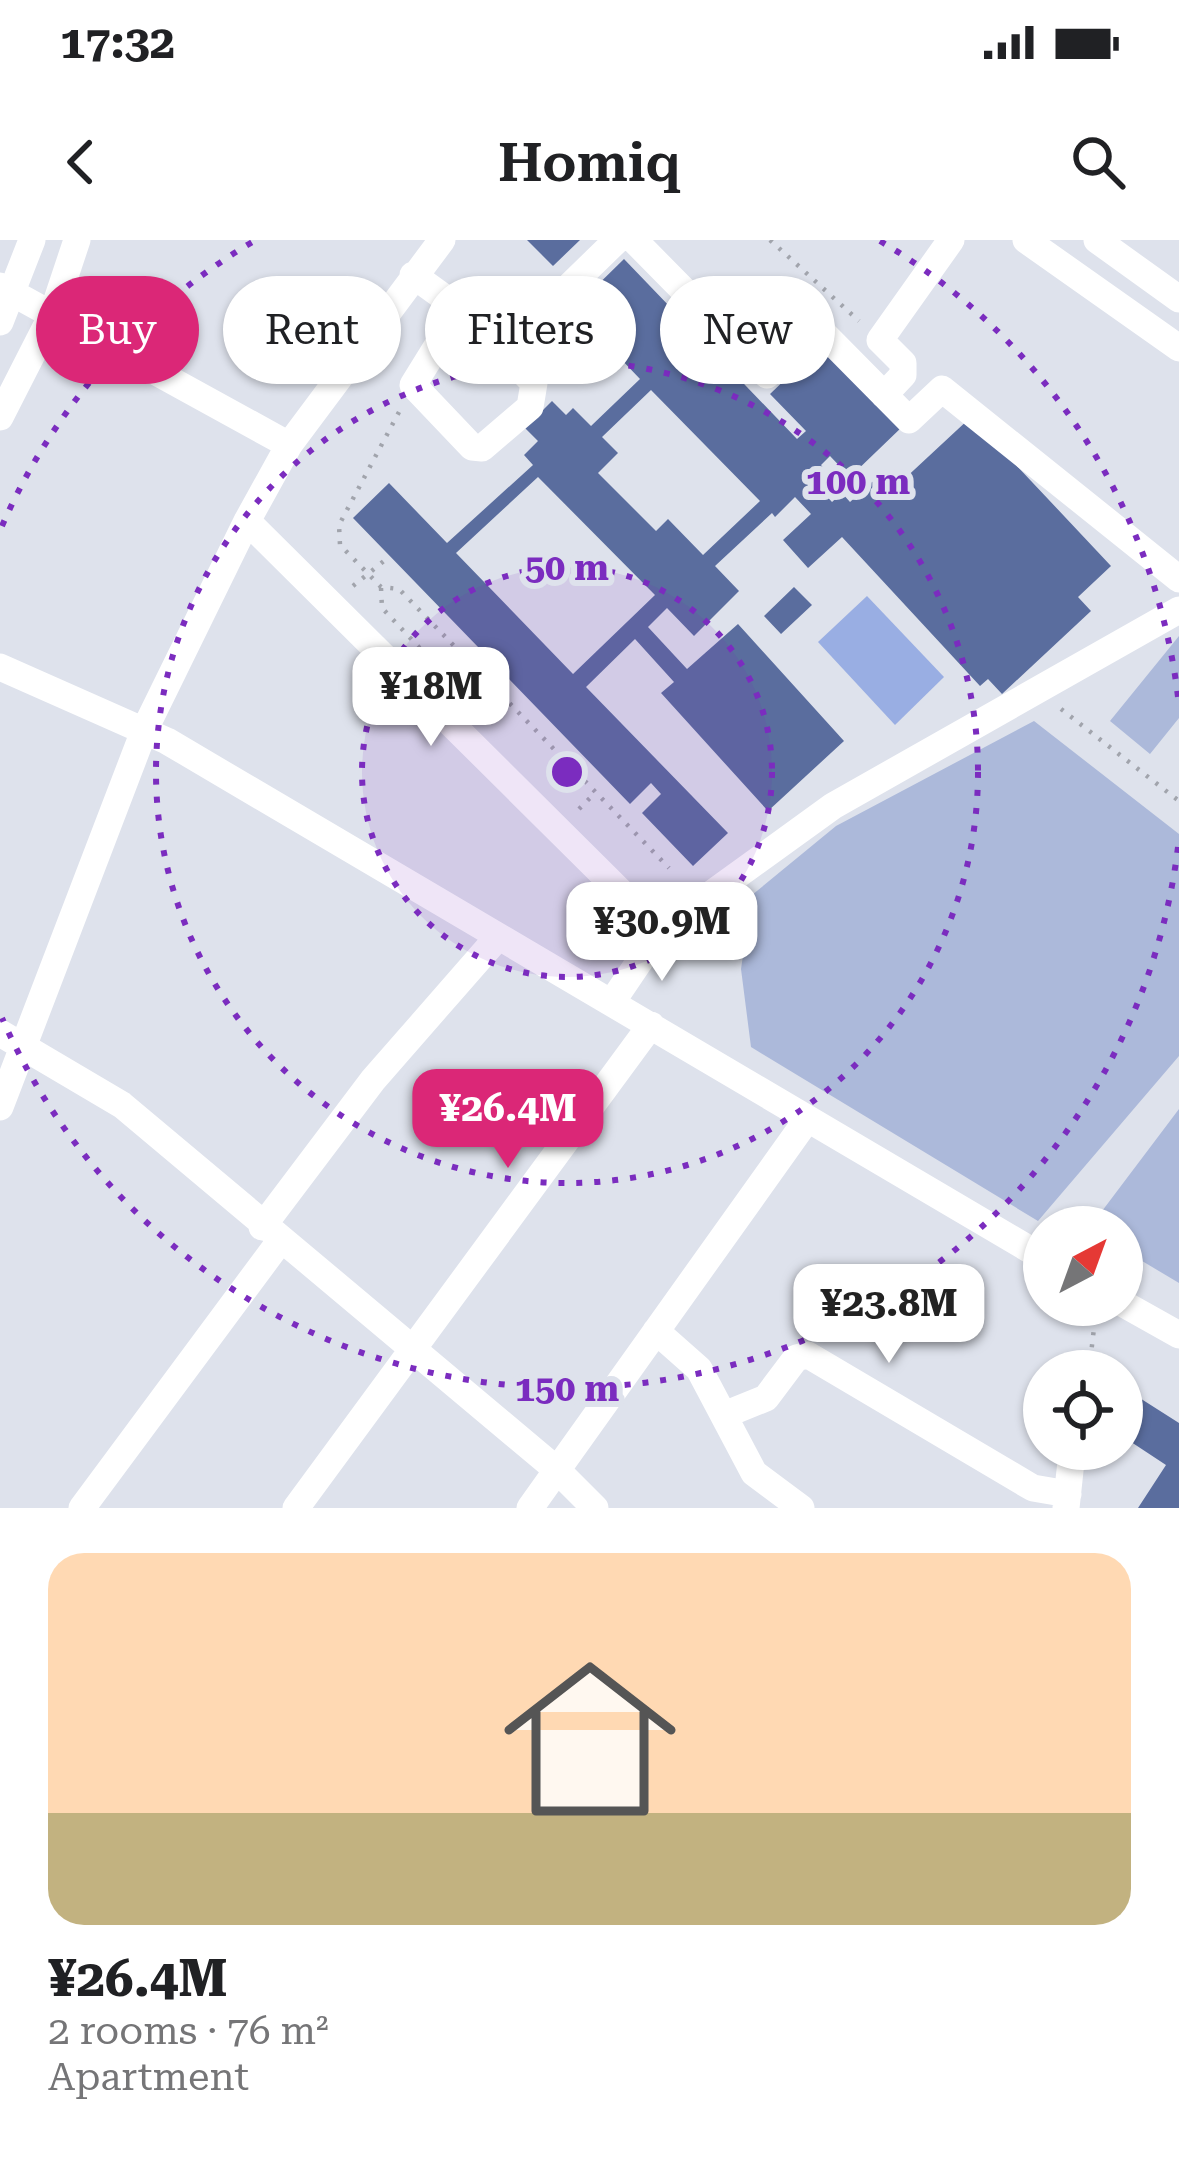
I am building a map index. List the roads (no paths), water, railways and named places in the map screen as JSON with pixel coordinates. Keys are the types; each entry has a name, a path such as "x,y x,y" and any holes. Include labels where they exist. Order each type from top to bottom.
{"street":[{"path":"0,322 7,290 32,240"},
{"path":"64,276 76,240"},
{"path":"0,1107 12,1038 144,731 247,521 289,445 442,240"},
{"path":"580,276 617,240"},
{"path":"634,240 767,375 818,328 909,419 942,389 1179,579"},
{"path":"884,394 904,375 903,364 880,340 951,240"},
{"path":"1026,240 1179,348"},
{"path":"1096,240 1179,299"},
{"path":"413,275 425,284"},
{"path":"7,290 36,306"},
{"path":"0,417 36,346"},
{"path":"425,366 413,386 472,447 495,442 534,410 534,384"},
{"path":"178,384 289,445"},
{"path":"247,521 660,932"},
{"path":"612,1002 660,932 832,806 1179,610"},
{"path":"0,667 144,731 1023,1246"},
{"path":"82,1508 374,1080 498,937"},
{"path":"296,1508 651,1025"},
{"path":"12,1038 122,1106 557,1470 595,1508"},
{"path":"530,1508 806,1121"},
{"path":"1143,1320 1179,1335"},
{"path":"656,1331 699,1369 754,1473 788,1504"},
{"path":"724,1415 766,1399 796,1358 808,1355 1033,1488 1067,1501 1070,1470"}]}
